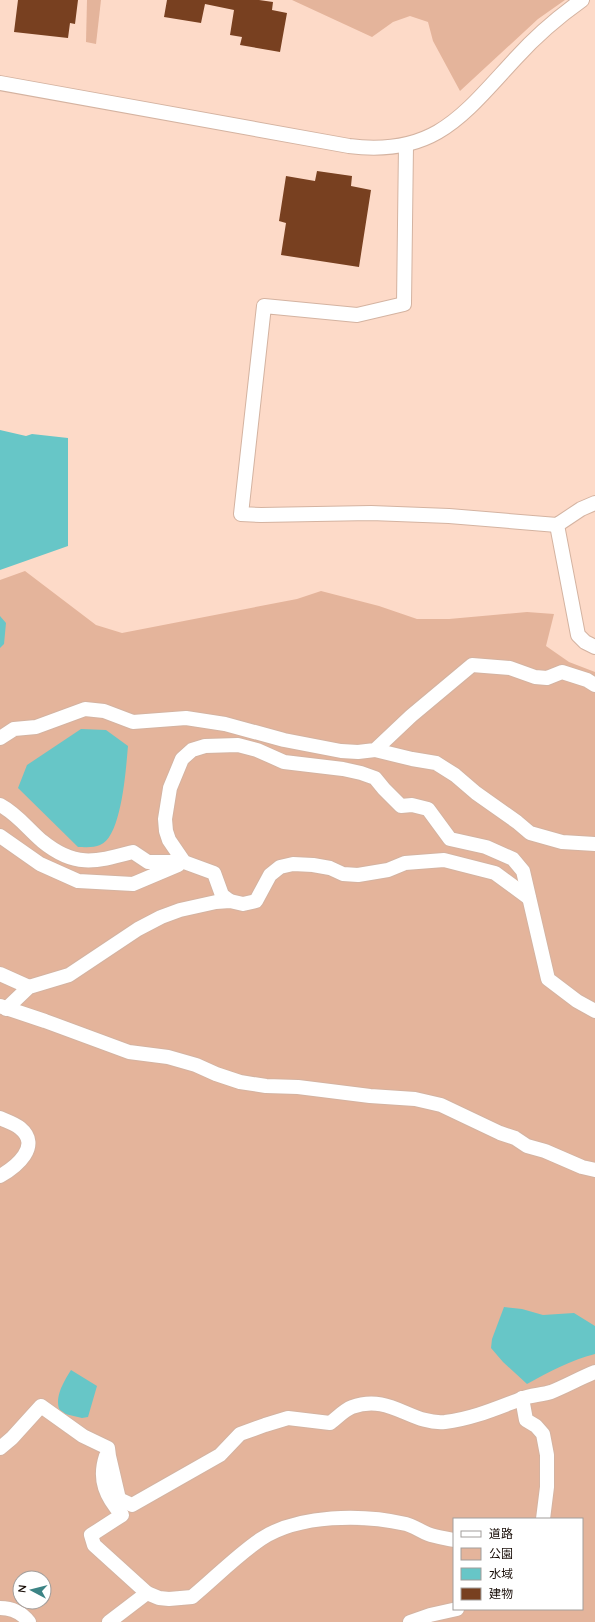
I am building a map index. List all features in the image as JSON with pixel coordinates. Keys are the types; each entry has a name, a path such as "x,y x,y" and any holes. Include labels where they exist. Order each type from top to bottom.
{"street":[{"path":"0,83 349,146 380,148 406,145 427,137 454,123 532,42 558,18 582,0"},
{"path":"406,145 404,304 357,315 264,306 241,514 371,513 449,516 557,525 581,509 595,503"},
{"path":"557,525 578,636 585,642 595,647"},
{"path":"375,750 405,721 472,665 510,668 535,677 547,678 562,672 587,680 595,685"},
{"path":"0,738 14,729 36,727 85,709 104,711 132,722 186,718 225,724 284,740 341,752 375,750 412,759 436,762 456,775 476,793 530,833 562,842 595,844"},
{"path":"184,862 169,840 166,831 165,819 170,788 182,760 192,750 205,746 238,745 257,750 284,762 343,769 375,778 401,806 412,806 428,809 450,839 486,847 513,859 523,871 548,979 577,1001 595,1011"},
{"path":"0,805 26,824 42,841 63,855 76,860 110,858 132,852 148,862 184,862 214,873 222,895 230,901"},
{"path":"0,836 40,864 78,881 133,884 184,862"},
{"path":"3,1008 29,987 69,975 138,929 161,917 180,910 216,902 230,901 243,904 256,901 270,876 280,867 293,864 319,866 330,868 344,874 358,875 388,870 405,863 444,860 495,873 529,898"},
{"path":"0,974 29,987"},
{"path":"577,1001 595,1002"},
{"path":"3,1008 45,1021 129,1052 168,1057 196,1065 240,1082 266,1086 298,1087 415,1099 441,1105 500,1133 515,1138 527,1146 545,1151 582,1167 595,1170"},
{"path":"0,1118 21,1128 28,1139 28,1146 25,1156 18,1164 0,1176"},
{"path":"108,1448 119,1499 132,1505 220,1455 240,1434 277,1421 288,1418 330,1423 351,1407 370,1403 392,1406 432,1422 447,1422 482,1414 522,1398 550,1392 595,1372"},
{"path":"522,1398 526,1420 536,1426 543,1434 546,1448 547,1487 543,1518"},
{"path":"0,1448 12,1438 41,1406 83,1436 108,1448"},
{"path":"108,1448 102,1467 105,1489 110,1502 122,1515 91,1535 94,1545 147,1593 159,1598 169,1599 192,1597 233,1560 261,1539 287,1526 306,1522 342,1518 364,1518 406,1524 418,1528 426,1533 453,1540"},
{"path":"109,1622 147,1593"},
{"path":"0,1608 7,1608 24,1615 29,1622"},
{"path":"410,1622 430,1615 453,1610"}],"green space":[{"path":"87,0 101,0 96,44 86,42"},
{"path":"292,0 565,0 538,19 460,91 433,41 428,22 410,16 393,22 372,37"},
{"path":"25,571 96,625 122,633 297,599 321,591 379,606 417,619 449,619 527,612 554,614 546,646 569,662 595,672 595,1622 0,1622 0,580"}],"water":[{"path":"0,430 26,436 32,434 68,438 68,546 0,570"},
{"path":"0,616 6,623 4,644 0,648"},
{"path":"81,729 106,730 128,746 122,800 118,816 107,839 100,845 92,847 78,847 18,788 27,765"},
{"path":"504,1307 522,1309 543,1315 574,1313 595,1326 595,1354 569,1363 527,1384 503,1362 491,1348 492,1339"},
{"path":"71,1370 97,1386 88,1417 82,1418 61,1413 59,1408 58,1402 60,1391"}],"building":[{"path":"18,0 78,0 75,24 70,23 68,38 14,32"},
{"path":"167,0 259,0 273,2 272,10 287,13 280,52 240,45 242,37 230,35 234,10 205,4 201,23 164,17"},
{"path":"317,171 352,176 351,186 371,190 359,267 281,255 286,223 279,221 286,176 315,181"}]}
